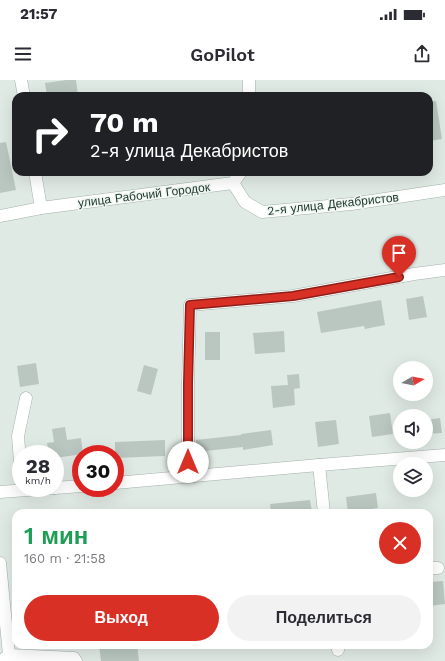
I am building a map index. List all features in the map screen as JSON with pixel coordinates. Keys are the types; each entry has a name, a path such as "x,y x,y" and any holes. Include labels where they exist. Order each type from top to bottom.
{"street":[{"path":"21,80 23,92"},
{"path":"249,80 249,92"},
{"path":"36,176 41,208"},
{"path":"233,183 238,176"},
{"name":"улица Рабочий Городок","path":"0,216 41,208 233,183"},
{"name":"2-я улица Декабристов","path":"233,183 245,202 262,212 351,204 445,190"},
{"path":"188,477 190,305 293,296 414,274 445,270"},
{"path":"19,445 18,436 26,398"},
{"path":"124,482 319,464 445,455"},
{"path":"319,464 324,509"},
{"path":"0,492 12,490"},
{"path":"0,562 5,658 74,658 76,661"}],"building":[{"path":"76,80 78,92 46,92 45,83"},
{"path":"433,101 436,101 442,139 433,140"},
{"path":"6,142 16,190 0,193 0,143"},
{"path":"423,296 427,317 409,320 406,299"},
{"path":"381,300 385,325 365,329 364,326 321,333 317,312"},
{"path":"284,331 285,352 255,354 253,333"},
{"path":"205,332 220,332 220,360 205,360"},
{"path":"36,363 39,384 20,387 17,366"},
{"path":"144,365 158,369 151,395 137,391"},
{"path":"299,374 300,388 294,389 295,405 273,408 271,386 288,385 287,375"},
{"path":"390,413 393,434 372,437 369,416"},
{"path":"440,418 442,433 433,434 433,419"},
{"path":"336,420 339,444 318,447 315,422"},
{"path":"65,427 67,440 81,438 82,445 72,445 72,456 64,457 64,445 47,445 47,443 54,442 52,429"},
{"path":"271,430 273,445 243,450 243,447 196,452 196,440"},
{"path":"165,440 165,456 124,458 124,445 115,445 115,442"},
{"path":"376,493 378,508 348,509 346,497"},
{"path":"310,500 311,509 271,509 270,504"},
{"path":"443,581 445,604 433,606 433,582"},
{"path":"100,649 138,649 139,661 101,661"}],"route":[{"path":"188,462 190,305 293,296 399,277"}]}
